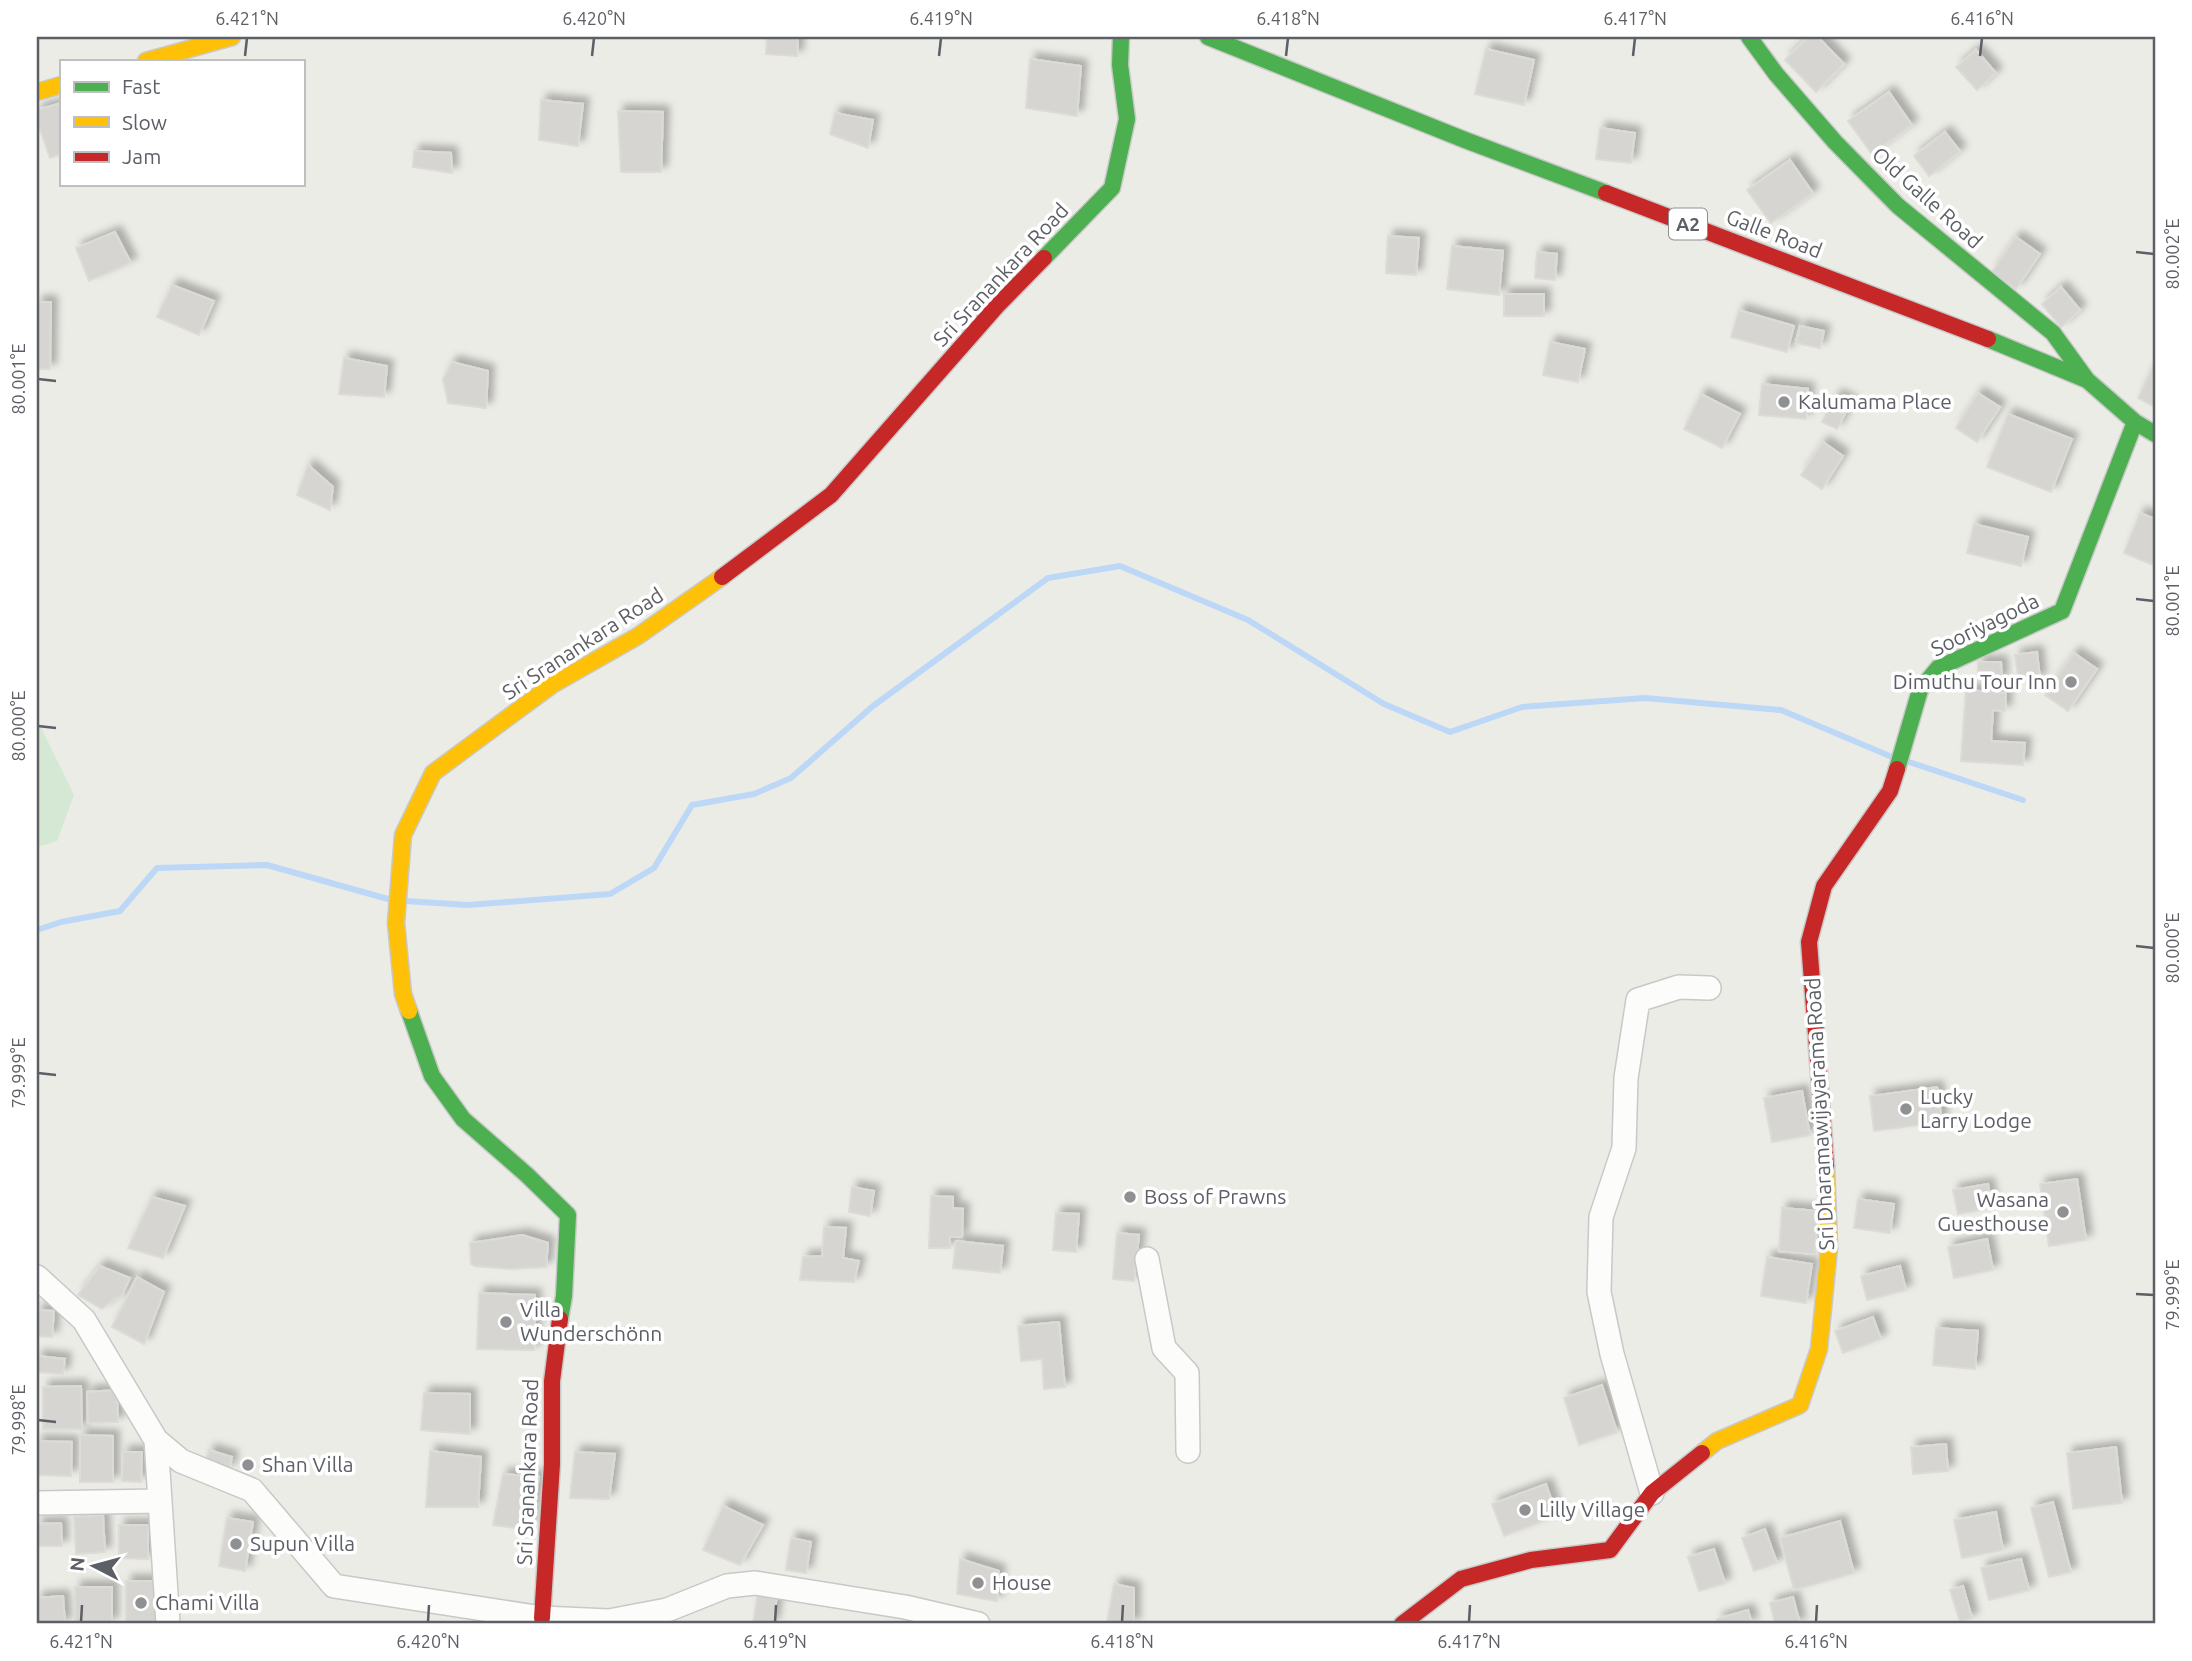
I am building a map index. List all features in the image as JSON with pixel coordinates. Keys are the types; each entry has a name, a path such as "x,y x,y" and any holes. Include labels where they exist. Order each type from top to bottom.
{"main road":[{"path":"150,60 232,37"},
{"name":"Sri Sranankara Road","path":"541,1618 552,1464 552,1381 564,1296 568,1216 527,1175 463,1119 432,1076 403,994 396,922 403,835 433,773 552,685 638,636 696,597 831,495 997,306 1112,188 1127,120 1121,37"},
{"name":"Galle Road","path":"1208,37 1465,140 1974,333 2087,380 2135,422 2155,433"},
{"name":"Old Galle Road","path":"1748,37 1835,142 1898,206 2053,333 2087,380"},
{"path":"37,92 60,85"},
{"name":"Sooriyagoda","path":"1890,791 1920,690 1938,668 2062,611 2135,422"},
{"name":"Sri Dharamawijayarama Road","path":"1402,1624 1461,1579 1531,1560 1610,1550 1652,1493 1717,1441 1800,1405 1819,1349 1829,1248 1825,1154 1809,942 1824,886 1890,791"}],"street":[{"path":"1652,1493 1612,1354 1599,1292 1601,1217 1624,1148 1626,1077 1638,1000 1679,986 1709,988"},
{"path":"1147,1259 1164,1348 1187,1373 1188,1451"},
{"path":"37,1277 84,1320 156,1440 181,1461 252,1490 334,1586 541,1618 608,1621 667,1610 727,1586 755,1583 905,1607 978,1624"},
{"path":"156,1440 168,1624"},
{"path":"37,1503 160,1501"}],"green space":[{"path":"37,719 74,795 57,841 37,847"}],"building":[{"path":"767,37 798,37 797,56 766,54"},
{"path":"1808,37 1818,37 1844,64 1816,92 1785,60"},
{"path":"1486,49 1534,60 1524,105 1475,94"},
{"path":"1976,50 1996,73 1977,90 1956,67"},
{"path":"1030,59 1081,66 1077,116 1026,108"},
{"path":"1889,92 1912,125 1872,154 1848,121"},
{"path":"541,100 583,104 578,146 539,140"},
{"path":"60,103 60,154 50,158 37,121 37,110"},
{"path":"618,111 663,112 661,172 621,172"},
{"path":"835,113 873,120 868,148 830,134"},
{"path":"1600,128 1635,133 1631,163 1596,159"},
{"path":"1945,132 1960,151 1929,176 1914,156"},
{"path":"414,151 451,153 452,173 413,167"},
{"path":"1790,160 1813,193 1771,223 1747,190"},
{"path":"115,232 131,263 89,281 76,248"},
{"path":"1388,236 1419,238 1416,275 1386,273"},
{"path":"2016,237 2040,254 2016,289 1992,272"},
{"path":"1452,246 1503,251 1499,295 1447,289"},
{"path":"1537,252 1557,254 1555,280 1535,278"},
{"path":"172,285 214,301 199,335 157,317"},
{"path":"2061,287 2080,310 2061,327 2042,304"},
{"path":"1504,294 1544,294 1544,316 1504,316"},
{"path":"37,302 51,302 50,369 37,369"},
{"path":"1739,310 1794,326 1787,352 1731,337"},
{"path":"1800,326 1824,331 1820,348 1796,343"},
{"path":"1550,342 1585,349 1578,382 1543,375"},
{"path":"344,358 387,366 384,397 339,394"},
{"path":"452,362 488,371 486,408 448,403 443,379"},
{"path":"2155,362 2155,407 2138,398"},
{"name":"Kalumama Place","path":"1762,384 1808,389 1806,419 1759,415"},
{"path":"1978,393 2000,407 1977,442 1956,428"},
{"path":"1701,394 1740,414 1722,448 1684,429"},
{"path":"1836,395 1851,402 1837,429 1822,422"},
{"path":"2008,414 2072,439 2051,492 1987,467"},
{"path":"1823,442 1843,456 1822,489 1801,475"},
{"path":"308,465 333,487 330,510 297,495"},
{"path":"2140,513 2155,519 2153,565 2124,553"},
{"path":"1974,524 2028,537 2021,566 1967,553"},
{"path":"2037,652 2040,679 2019,682 2015,655"},
{"name":"Dimuthu Tour Inn","path":"2074,653 2097,669 2068,711 2045,695"},
{"path":"1978,662 2001,662 2002,681 1978,681"},
{"path":"1966,690 2006,693 2005,711 1993,710 1991,741 2025,743 2023,765 1961,761"},
{"name":"Lucky Larry Lodge","path":"1937,1087 1942,1122 1874,1131 1870,1096"},
{"path":"1802,1091 1810,1135 1772,1142 1764,1098"},
{"name":"Wasana Guesthouse","path":"2077,1179 2086,1240 2049,1246 2040,1184"},
{"path":"1988,1184 1992,1208 1958,1214 1953,1190"},
{"path":"852,1187 874,1191 870,1216 849,1212"},
{"path":"931,1196 953,1197 953,1208 963,1209 962,1237 950,1237 950,1248 929,1248"},
{"path":"152,1197 185,1206 163,1258 128,1248"},
{"path":"1858,1199 1894,1204 1890,1233 1854,1228"},
{"path":"1782,1208 1818,1211 1815,1254 1779,1251"},
{"path":"1056,1213 1079,1214 1076,1252 1053,1250"},
{"path":"824,1227 846,1228 843,1258 859,1261 854,1282 800,1280 803,1257 822,1256"},
{"path":"1117,1233 1139,1235 1134,1281 1113,1279"},
{"path":"522,1235 548,1243 546,1267 511,1269 471,1264 470,1243"},
{"path":"1987,1239 1993,1270 1954,1278 1948,1247"},
{"path":"956,1241 1003,1246 1000,1273 953,1268"},
{"path":"1767,1257 1812,1264 1806,1303 1761,1296"},
{"path":"100,1266 130,1278 121,1297 102,1309 78,1295"},
{"path":"1900,1266 1906,1290 1867,1300 1861,1276"},
{"path":"137,1277 164,1292 144,1344 112,1327"},
{"name":"Villa Wunderschönn","path":"479,1293 535,1295 534,1350 477,1349"},
{"path":"37,1310 54,1311 52,1337 37,1336"},
{"path":"1873,1317 1881,1339 1843,1353 1835,1331"},
{"path":"1059,1322 1065,1387 1044,1389 1042,1359 1021,1361 1018,1326"},
{"path":"1936,1328 1978,1331 1975,1369 1933,1365"},
{"path":"37,1356 65,1359 63,1374 37,1372"},
{"path":"1602,1385 1617,1432 1579,1445 1564,1398"},
{"path":"81,1386 82,1429 43,1429 43,1387"},
{"path":"117,1390 118,1422 88,1423 87,1392"},
{"path":"424,1393 470,1394 470,1434 421,1430"},
{"path":"80,1435 113,1436 113,1482 80,1482"},
{"path":"37,1441 72,1442 71,1476 37,1475"},
{"path":"1946,1444 1948,1471 1913,1474 1911,1447"},
{"path":"2116,1447 2122,1503 2073,1509 2067,1453"},
{"path":"209,1450 232,1457 229,1470 205,1464"},
{"path":"430,1451 481,1457 478,1507 426,1507"},
{"path":"123,1452 142,1452 141,1482 122,1481"},
{"path":"575,1452 615,1454 609,1499 570,1498"},
{"path":"503,1474 539,1477 529,1530 493,1525"},
{"name":"Lilly Village","path":"1546,1484 1557,1516 1504,1536 1492,1504"},
{"path":"2053,1502 2071,1572 2049,1577 2031,1508"},
{"path":"723,1506 763,1525 740,1565 703,1550"},
{"path":"1996,1512 2003,1550 1962,1558 1954,1520"},
{"path":"103,1515 105,1552 76,1554 74,1517"},
{"name":"Supun Villa","path":"227,1518 253,1522 245,1571 219,1566"},
{"path":"1840,1521 1854,1573 1794,1590 1780,1538"},
{"path":"61,1523 62,1546 37,1546 37,1524"},
{"path":"119,1525 148,1525 148,1559 119,1558"},
{"path":"1765,1529 1777,1563 1754,1571 1742,1538"},
{"path":"791,1538 811,1542 806,1573 786,1570"},
{"path":"1714,1549 1725,1583 1699,1591 1688,1557"},
{"name":"House","path":"960,1559 999,1571 997,1601 957,1594"},
{"path":"2021,1559 2029,1590 1989,1600 1981,1568"},
{"name":"Chami Villa","path":"126,1581 156,1581 156,1624 126,1624"},
{"path":"1114,1584 1134,1588 1134,1624 1107,1624"},
{"path":"1963,1586 1972,1618 1960,1622 1950,1590"},
{"path":"75,1587 112,1587 112,1623 75,1623"},
{"path":"758,1592 777,1595 773,1624 753,1624"},
{"path":"63,1596 65,1624 37,1624 37,1598"},
{"path":"1793,1597 1800,1624 1775,1624 1770,1603"},
{"path":"1748,1610 1752,1624 1718,1624 1717,1619"}],"waterway":[{"path":"405,901 468,905 610,894 654,868 692,805 754,794 791,778 873,706 1048,578 1120,566 1248,620 1384,704 1450,732 1522,707 1645,698 1781,710 1892,757"},
{"path":"1909,762 2023,800"},
{"path":"37,930 61,922 120,911 157,868 267,865 388,899"}],"traffic: fast":[{"path":"1044,258 1112,188 1127,119 1120,65 1121,37"},
{"path":"1208,37 1465,140 1606,193"},
{"path":"1749,37 1776,74 1835,142 1898,206 2053,333 2087,380"},
{"path":"1988,339 2087,380 2135,422 2155,434"},
{"path":"1897,769 1920,690 1938,668 2062,611 2135,422"},
{"path":"409,1011 432,1076 463,1119 568,1215 564,1296 560,1319"}],"traffic: slow":[{"path":"150,60 232,37"},
{"path":"37,92 60,85"},
{"path":"409,1011 403,994 396,923 403,835 433,773 552,685 638,636 722,577"},
{"path":"1702,1453 1717,1441 1800,1405 1819,1349 1829,1248 1826,1166"}],"traffic: jam":[{"path":"1606,193 1988,339"},
{"path":"722,577 831,495 997,306 1044,258"},
{"path":"1826,1166 1809,942 1824,886 1890,791 1897,769"},
{"path":"542,1618 552,1464 552,1381 560,1319"},
{"path":"1402,1624 1461,1579 1531,1560 1610,1550 1652,1493 1702,1453"}],"place":[{"name":"Kalumama Place","path":"1784,402"},
{"name":"Dimuthu Tour Inn","path":"2071,682"},
{"name":"Lucky Larry Lodge","path":"1906,1109"},
{"name":"Boss of Prawns","path":"1130,1197"},
{"name":"Wasana Guesthouse","path":"2063,1212"},
{"name":"Villa Wunderschönn","path":"506,1322"},
{"name":"Shan Villa","path":"248,1465"},
{"name":"Lilly Village","path":"1525,1510"},
{"name":"Supun Villa","path":"236,1544"},
{"name":"House","path":"978,1583"},
{"name":"Chami Villa","path":"141,1603"}]}
